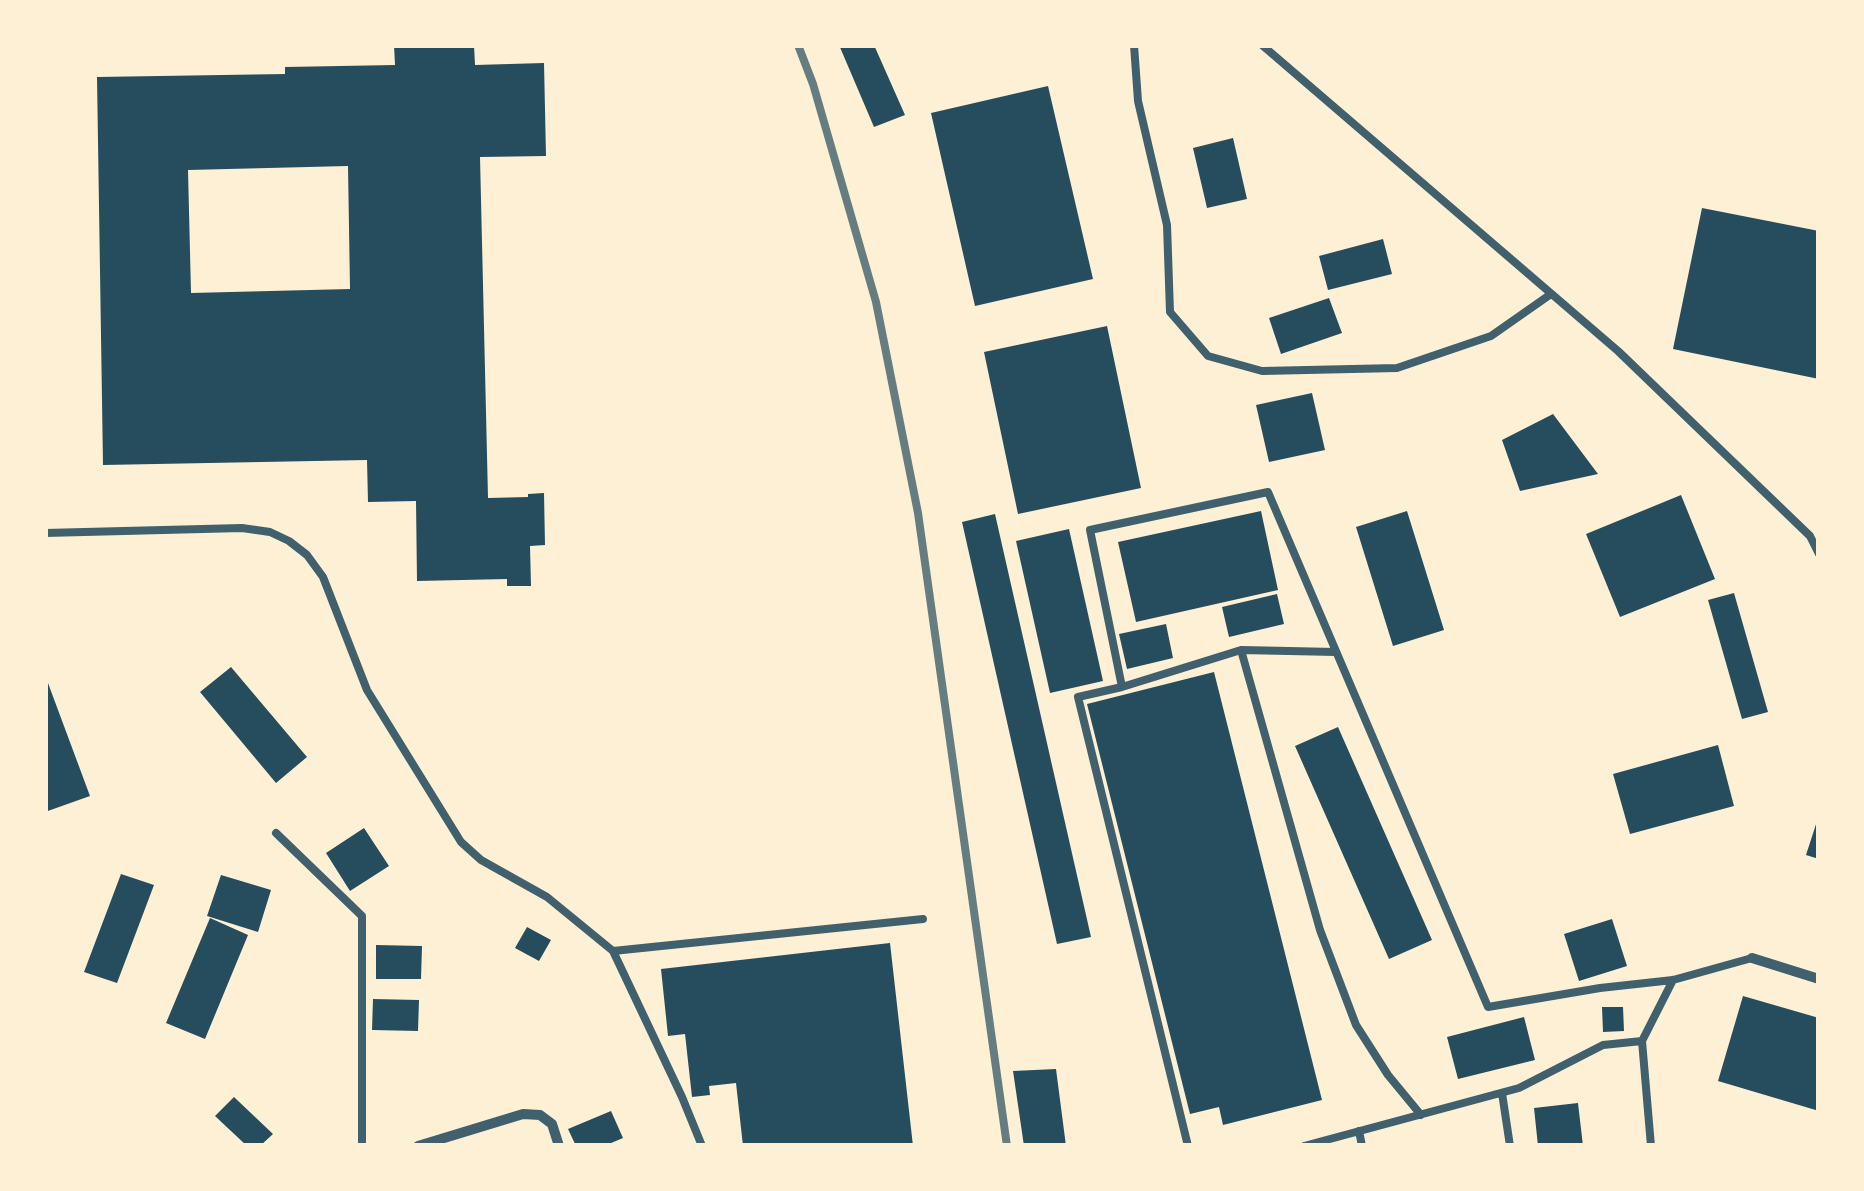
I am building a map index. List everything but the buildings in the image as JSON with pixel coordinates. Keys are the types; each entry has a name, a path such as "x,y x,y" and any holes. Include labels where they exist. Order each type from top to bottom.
{"street":[{"path":"1752,958 1819,979"},
{"path":"418,1146 524,1114 540,1115 552,1124 559,1146"}],"lane":[{"path":"1134,45 1138,101 1167,225 1170,312 1208,356 1262,371 1397,368 1490,336 1551,294"},
{"path":"1262,45 1618,351 1810,536 1819,554"},
{"path":"1122,687 1090,530 1268,492 1488,1006 1674,980 1752,958"},
{"path":"45,533 242,528 270,532 289,540 307,556 323,577 368,690 461,842 482,860 547,897 613,950 702,1146"},
{"path":"1241,650 1320,930 1356,1025 1420,1115"},
{"path":"1188,1146 1078,697 1241,650 1336,652"},
{"path":"276,833 362,916 362,1146"},
{"path":"613,950 923,919"},
{"path":"1651,1146 1642,1040 1674,980"},
{"path":"1304,1146 1520,1088 1603,1045 1642,1040"},
{"path":"1502,1093 1510,1146"},
{"path":"1358,1131 1362,1146"}],"railway":[{"path":"798,45 813,84 876,302 918,513 1007,1146"}]}
